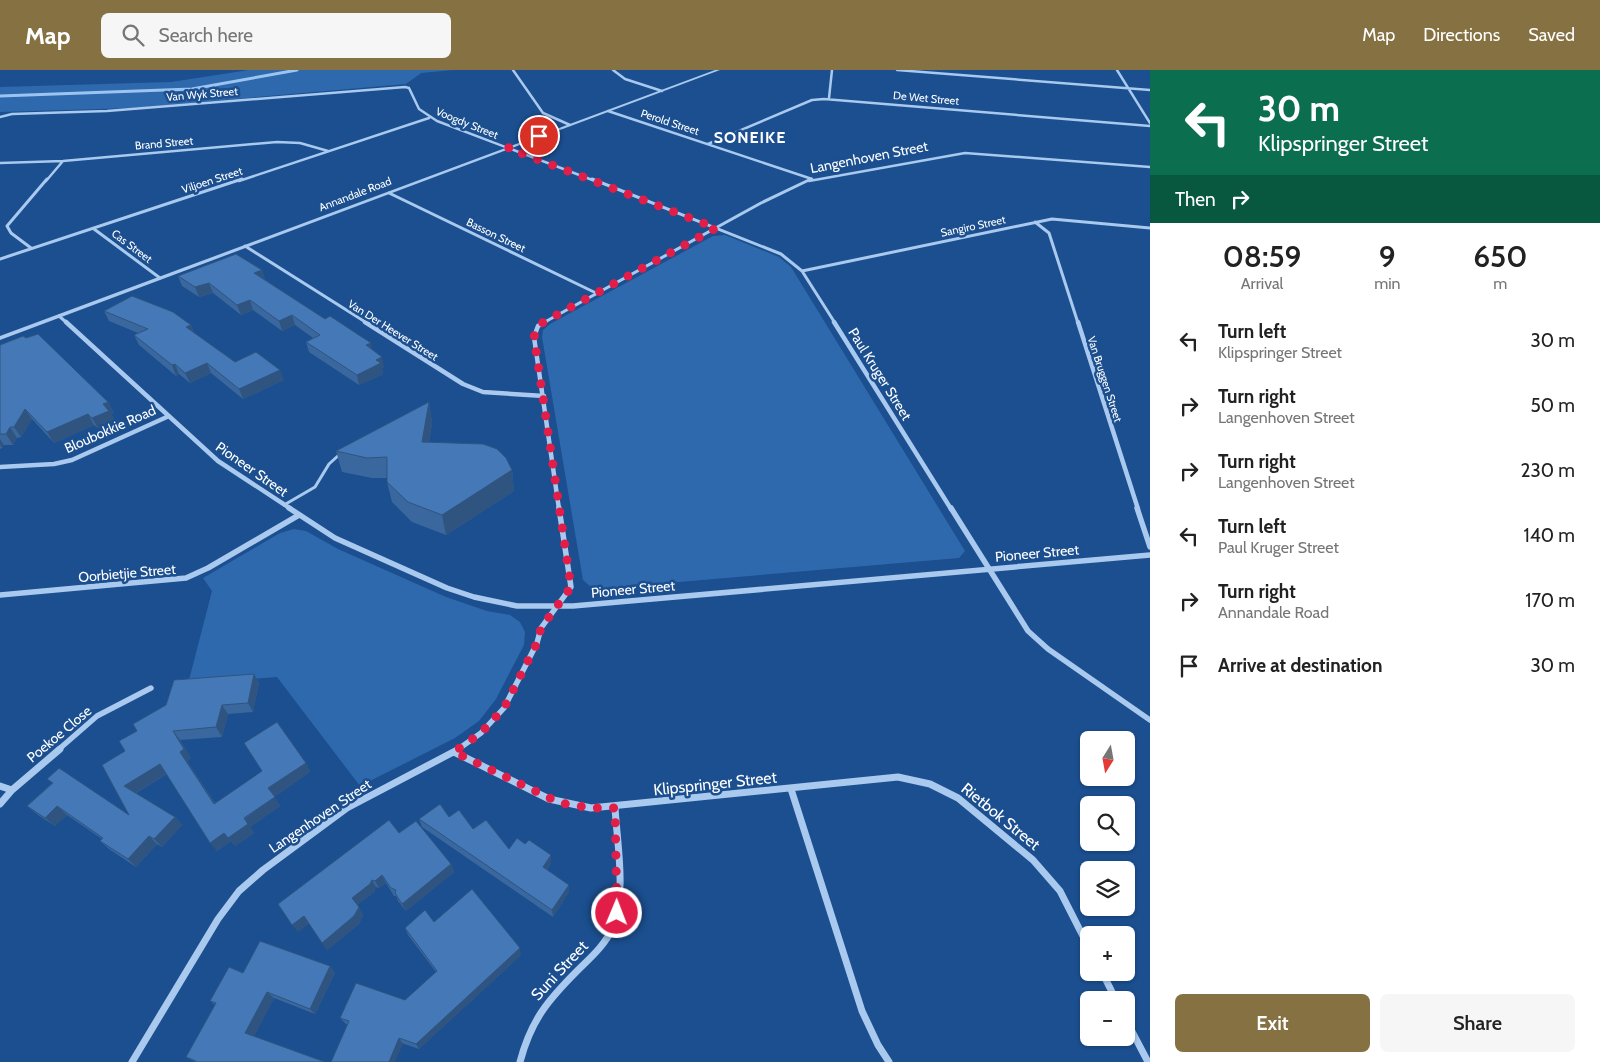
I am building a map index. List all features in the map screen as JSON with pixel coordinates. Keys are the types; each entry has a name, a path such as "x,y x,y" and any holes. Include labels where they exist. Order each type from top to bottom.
{"street":[{"path":"513,70 543,113 570,125"},
{"path":"613,70 626,79 662,91"},
{"name":"Annandale Road","path":"0,338 718,70"},
{"path":"829,98 832,70"},
{"path":"897,70 1150,90"},
{"path":"998,70 1000,78"},
{"path":"1117,70 1150,124"},
{"name":"Van Wyk Street","path":"0,117 12,114 107,111 405,87"},
{"name":"Voogdy Street","path":"405,87 411,90 419,108 429,118 508,148"},
{"name":"De Wet Street","path":"708,144 812,100 829,98 1150,124"},
{"name":"Perold Street","path":"608,111 812,179"},
{"name":"Viljoen Street","path":"0,259 429,118"},
{"name":"Brand Street","path":"0,163 63,162 277,142 300,143 328,151"},
{"name":"Paul Kruger Street","path":"508,148 716,228 781,254 792,261 802,271 1028,631 1040,642 1150,720"},
{"name":"Langenhoven Street","path":"132,1062 218,919 228,904 251,879 363,798 454,752 481,733 504,708 537,643 541,628 571,587 534,337 536,329 542,323 797,184 812,179 974,152 1150,167"},
{"path":"31,248 11,233 7,226 63,162"},
{"name":"Basson Street","path":"388,193 596,293"},
{"name":"Sangiro Street","path":"802,271 1035,222 1064,219 1150,228"},
{"name":"Van Bruggen Street","path":"1035,222 1049,233 1150,547"},
{"name":"Cas Street","path":"94,228 160,278"},
{"name":"Van Der Heever Street","path":"245,246 463,384 489,393 544,396"},
{"name":"Pioneer Street","path":"59,316 218,462 335,538 448,588 496,602 556,607 1150,555"},
{"name":"Bloubokkie Road","path":"0,468 72,460 169,416"},
{"name":"Oorbietjie Street","path":"0,595 186,578 208,568 299,515"},
{"name":"Poekoe Close","path":"0,804 12,790 97,716 151,688"},
{"name":"Klipspringer Street","path":"454,752 560,803 591,808 615,808 791,789 862,1011 878,1045 889,1062"},
{"name":"Rietbok Street","path":"791,789 898,777 921,780 940,787 968,805 1046,872 1061,893 1080,930"},
{"path":"0,786 12,790"},
{"name":"Suni Street","path":"520,1062 529,1030 540,1010 602,945 613,928 618,898 615,808"},
{"path":"1135,1037 1148,1062"}],"lane":[{"path":"284,505 319,482 334,457 348,450"}],"shaded area":[{"path":"249,70 453,70 421,73 406,84 133,108 0,112 0,87 171,82"},
{"path":"725,235 779,257 791,267 965,551 959,558 597,589 591,587 583,580 542,337 543,330 550,324 713,236"},
{"path":"294,529 306,531 338,549 446,597 487,611 510,615 520,622 525,632 524,645 496,699 479,721 455,738 360,786 277,677 188,684 212,591 203,578 280,533"}],"building":[{"path":"236,254 262,270 254,273 325,319 330,316 371,343 366,345 382,357 376,360 381,363 357,375 306,342 320,335 292,315 279,321 250,300 237,305 209,283 195,287 178,276"},
{"path":"132,296 173,312 191,325 186,327 235,362 256,352 280,370 239,389 207,363 185,373 134,335 148,329 104,311"},
{"path":"38,334 108,402 103,404 109,411 92,418 88,414 47,432 25,409 14,427 10,427 6,434 0,434 0,345 23,336 26,338"},
{"path":"429,402 422,442 483,444 497,449 506,458 512,470 442,515 408,502 387,482 387,457 367,458 336,451"},
{"path":"254,674 248,703 222,705 216,727 173,731 184,749 180,752 214,804 262,771 244,743 277,722 306,763 268,788 275,797 244,818 248,824 228,838 224,833 210,843 160,764 124,786 175,817 154,839 149,836 128,859 100,841 103,838 57,806 45,818 27,806 53,783 47,779 59,768 129,815 102,765 125,751 119,741 137,731 133,724 166,705 174,680"},
{"path":"440,804 449,817 459,810 473,829 486,820 509,849 517,838 525,844 529,840 551,855 543,867 569,885 552,910 419,819"},
{"path":"389,820 399,833 416,821 451,864 402,904 395,893 396,890 391,888 382,875 375,881 372,880 370,884 352,898 359,907 354,916 322,943 304,916 292,925 278,904"},
{"path":"472,889 520,948 416,1044 399,1038 389,1062 331,1062 349,1021 340,1018 356,983 405,1000 437,971 405,928 425,910 434,922"},
{"path":"260,941 330,966 310,1009 267,992 245,1033 325,1062 196,1062 186,1057 216,1003 210,1001 229,967 243,973"}],"waterway":[{"path":"0,96 192,89 297,70"}],"district":[{"name":"SONEIKE","path":"750,137"}],"route":[{"path":"539,136 508,148 518,150 716,228 542,323 534,333 571,587 541,628 537,643 504,708 481,733 454,752 560,803 591,808 615,808 617,913"}]}
